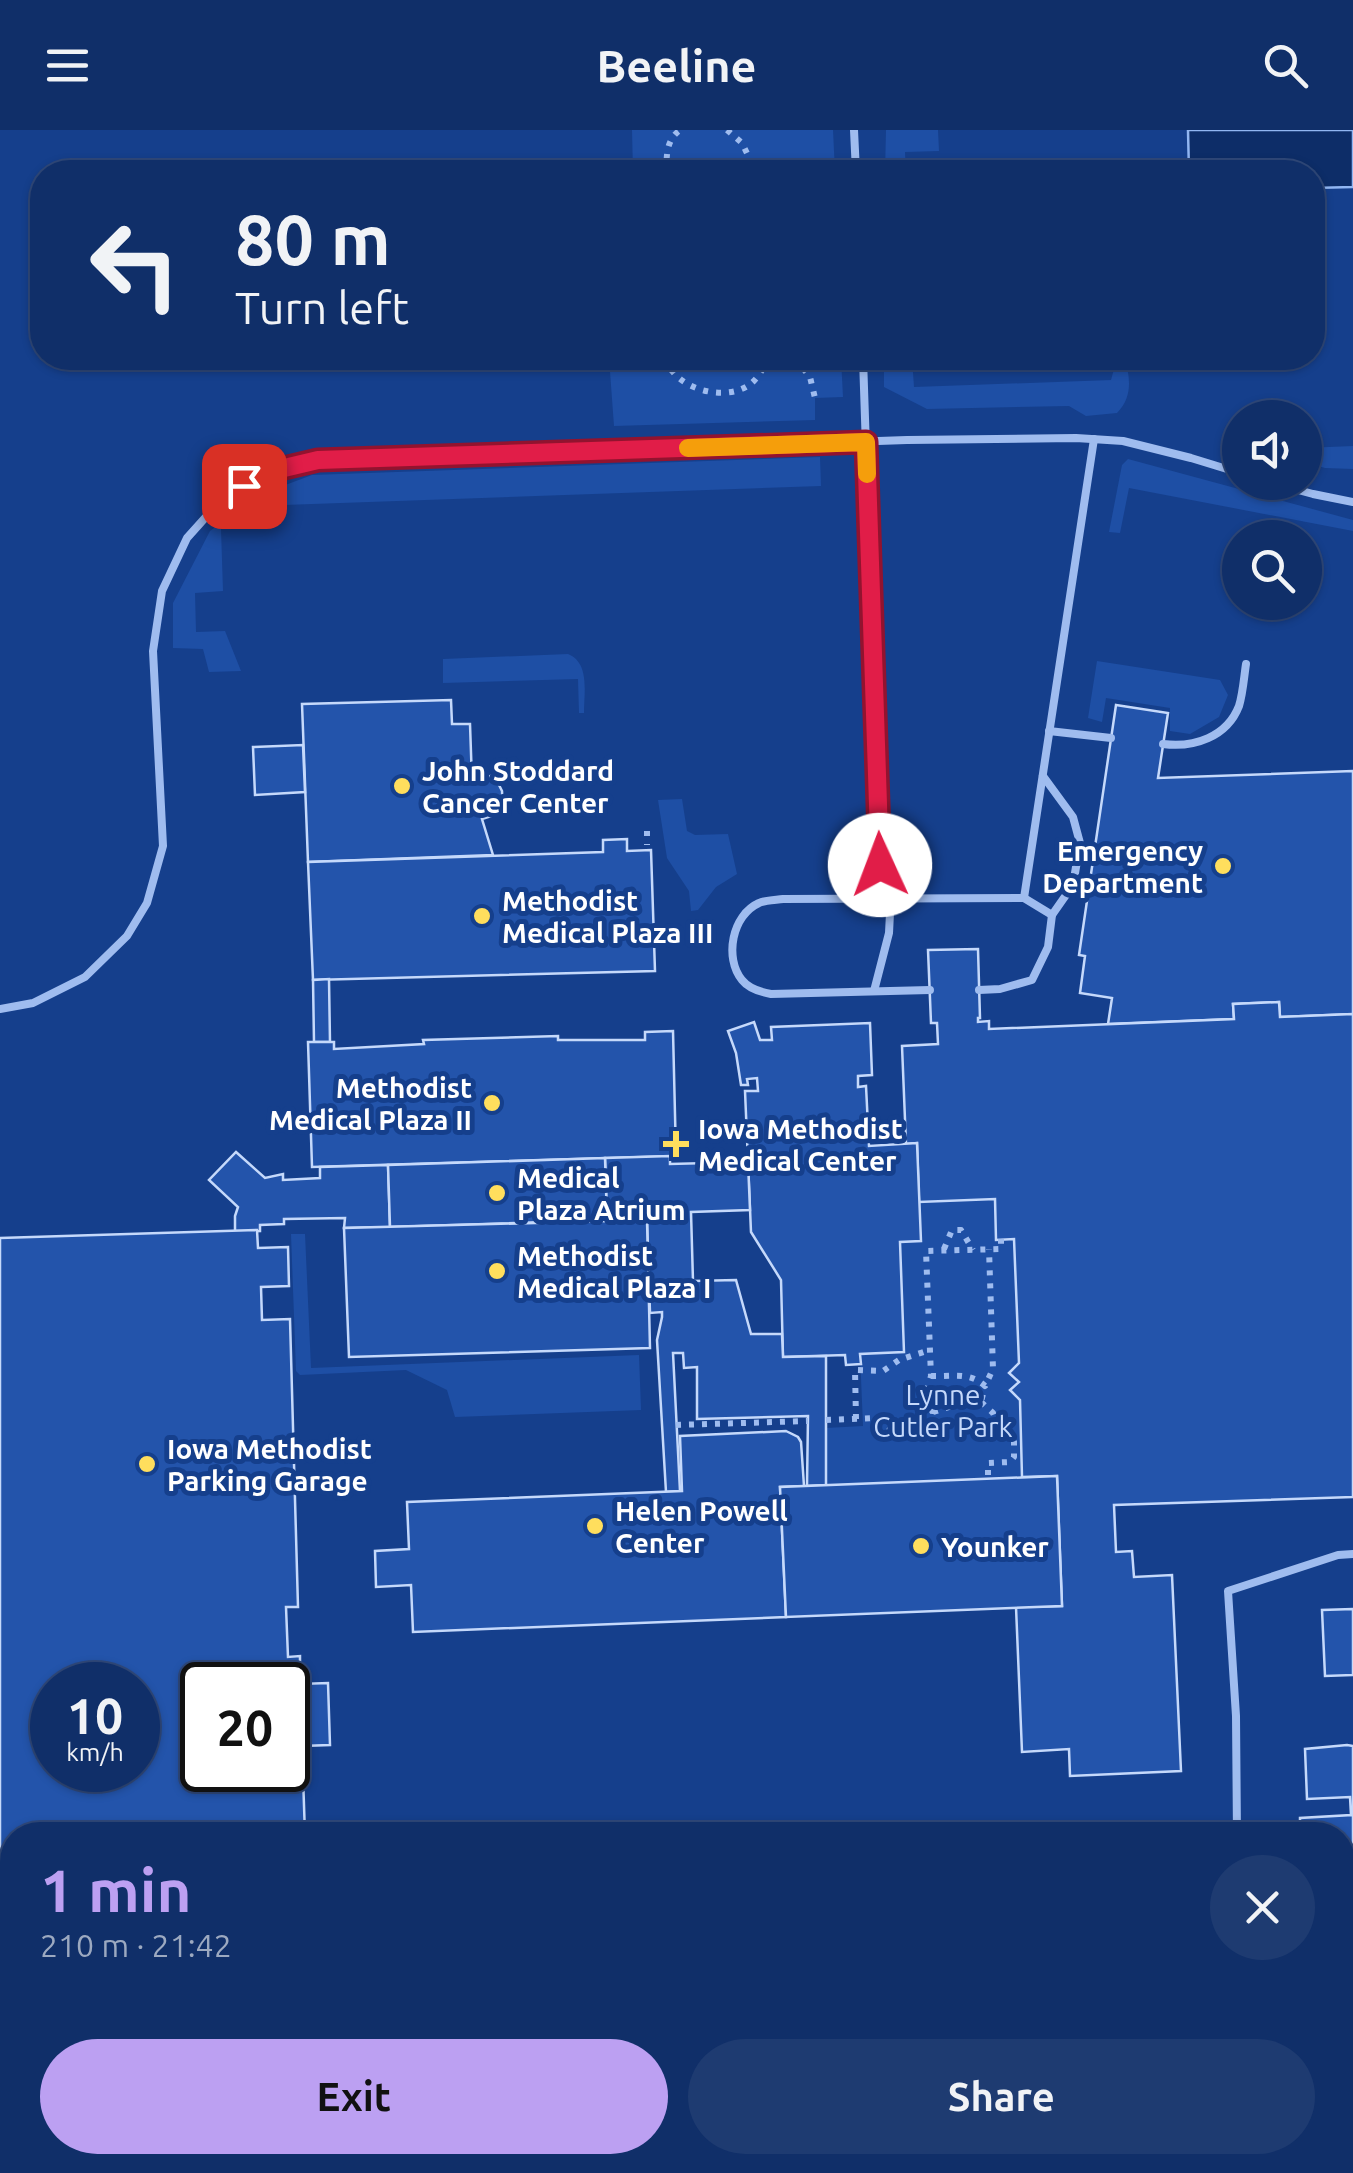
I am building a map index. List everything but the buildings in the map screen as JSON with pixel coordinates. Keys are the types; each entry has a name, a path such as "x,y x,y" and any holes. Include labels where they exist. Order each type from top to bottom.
{"lane":[{"path":"854,130 855,160"},
{"path":"863,370 881,900 890,913 890,933 874,991"},
{"path":"0,1009 33,1002 85,977 127,936 148,903 164,846 153,651 162,591 187,538 213,509 244,486 280,469 318,460 944,439 1124,441 1222,467"},
{"path":"1024,898 1094,439"},
{"path":"1322,496 1353,502"},
{"path":"1163,744 1202,742 1228,726 1240,704 1246,664"},
{"path":"1049,732 1111,738"},
{"path":"979,990 1000,990 1032,980 1048,947 1052,915 1074,884 1080,843 1073,817 1042,776"},
{"path":"930,990 770,994 756,991 743,982 732,962 732,938 739,922 757,904 783,899 1024,898 1052,915"},
{"path":"1238,1822 1228,1591 1338,1555 1353,1554"}],"path":[{"path":"666,160 674,134 680,130"},
{"path":"727,130 742,142 750,160"},
{"path":"671,370 689,385 708,392 732,392 750,384 760,370"},
{"path":"805,370 815,398"},
{"path":"647,831 647,845"},
{"path":"944,1250 952,1230 961,1230 973,1250"},
{"path":"826,1420 877,1418 895,1433 931,1434 933,1412 925,1396 931,1376 926,1251 1001,1249 1001,1240"},
{"path":"981,1402 993,1369 990,1249"},
{"path":"856,1419 855,1370 883,1371 900,1360 930,1350"},
{"path":"931,1376 968,1376 984,1386"},
{"path":"933,1412 981,1402 1014,1438 1014,1457 1010,1462 988,1463 988,1478"},
{"path":"676,1425 808,1421"}],"green space":[{"path":"632,130 833,130 834,160 633,160"},
{"path":"886,130 938,130 939,151 905,152 905,160 885,160"},
{"path":"610,370 842,370 843,397 815,398 815,420 614,426"},
{"path":"884,370 913,370 914,387 1111,380 1114,370 1127,370 1129,387 1117,413 1086,416 1069,406 927,409 884,387"},
{"path":"1353,446 1353,469 1322,467 1322,447"},
{"path":"820,457 821,486 256,506 256,527 221,529 223,591 195,593 196,632 225,631 241,671 209,672 203,649 173,648 173,603 210,531 256,496 312,475"},
{"path":"1128,459 1222,484 1222,500 1279,500 1353,520 1353,531 1322,525 1322,520 1296,520 1129,488 1120,533 1109,532 1122,465"},
{"path":"568,654 583,671 584,713 579,713 578,679 443,683 443,659"},
{"path":"1097,661 1220,680 1228,695 1219,717 1190,734 1170,731 1170,708 1106,698 1102,722 1088,718"},
{"path":"682,799 687,831 695,835 728,834 737,874 716,887 698,910 691,911 689,891 667,858 658,800"},
{"name":"Lynne Cutler Park","path":"995,1199 996,1240 1014,1239 1019,1363 1009,1373 1019,1382 1010,1390 1020,1400 1022,1477 826,1485 826,1428 863,1426 860,1354 903,1352 900,1242 919,1202"},
{"path":"291,1234 305,1234 311,1368 639,1355 641,1410 455,1417 447,1390 406,1370 300,1375 296,1371"}],"shaded area":[{"path":"1188,130 1353,130 1353,187 1325,188 1325,160 1189,160"}],"slow traffic":[{"path":"688,448 866,442 867,474"}],"place":[{"name":"John Stoddard Cancer Center","path":"402,786"},
{"name":"Emergency Department","path":"1223,866"},
{"name":"Methodist Medical Plaza III","path":"482,916"},
{"name":"Methodist Medical Plaza II","path":"492,1103"},
{"name":"Iowa Methodist Medical Center","path":"676,1144"},
{"name":"Medical Plaza Atrium","path":"497,1193"},
{"name":"Methodist Medical Plaza I","path":"497,1271"},
{"name":"Iowa Methodist Parking Garage","path":"147,1464"},
{"name":"Helen Powell Center","path":"595,1526"},
{"name":"Younker","path":"921,1546"}],"route":[{"path":"244,486 280,469 318,460 866,442 880,865"}]}
